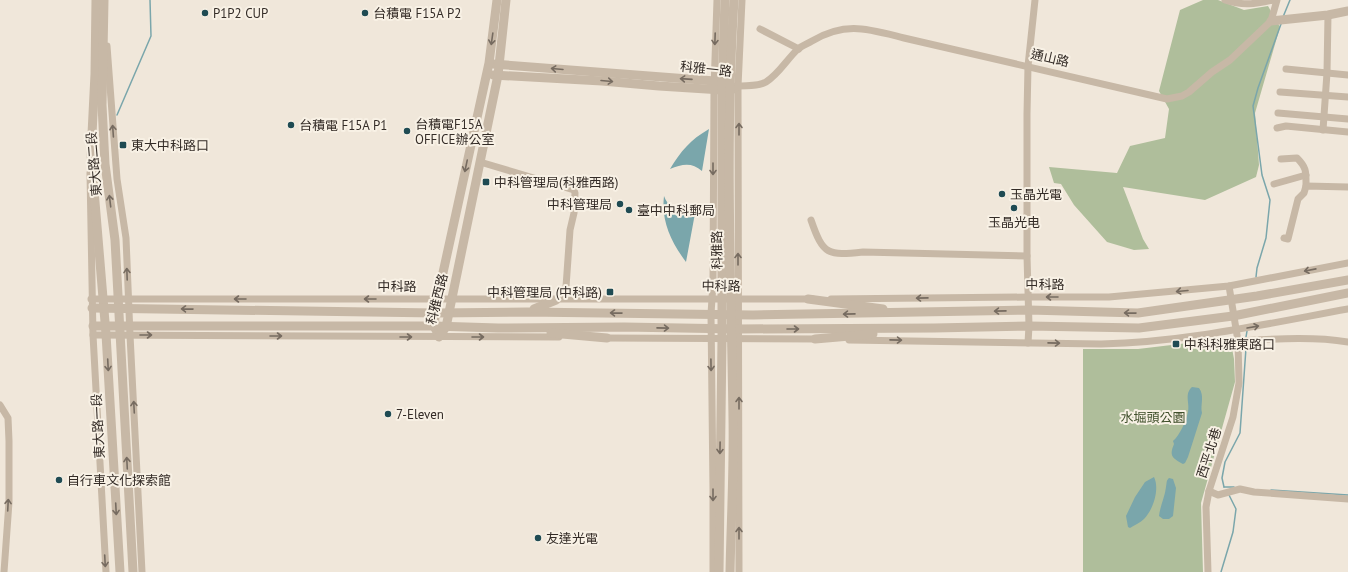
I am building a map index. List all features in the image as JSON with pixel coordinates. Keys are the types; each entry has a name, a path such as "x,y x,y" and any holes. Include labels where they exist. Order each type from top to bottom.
{"street":[{"name":"東大路二段","path":"96,0 92,154 105,330"},
{"name":"東大路二段","path":"104,0 105,19 102,105 105,156 115,240 119,331"},
{"name":"科雅西路","path":"439,337 434,326 437,300 489,64 496,0"},
{"name":"科雅西路","path":"439,337 446,327 498,75 506,0"},
{"name":"科雅路","path":"717,0 725,86 730,299"},
{"name":"科雅路","path":"725,0 725,86 730,329 735,339 739,572"},
{"name":"科雅路","path":"713,572 711,298 725,86 732,39 734,0"},
{"name":"科雅路","path":"725,86 742,0"},
{"path":"1028,343 1029,297 1027,114 1028,66 1035,0"},
{"path":"1225,0 1238,4 1252,4 1273,0"},
{"path":"1277,0 1279,20 1328,15 1348,11"},
{"path":"1323,130 1327,73 1328,15"},
{"path":"105,19 117,179 126,238 129,331 142,572"},
{"name":"通山路","path":"725,86 758,85 766,82 779,71 799,49 822,35 841,29 854,28 871,30 1167,99 1182,96 1189,92 1212,72 1230,60 1279,20"},
{"path":"760,29 799,49"},
{"name":"科雅一路","path":"489,64 725,86"},
{"path":"1286,69 1348,75"},
{"name":"科雅一路","path":"487,74 658,86 725,86"},
{"path":"1280,92 1348,97"},
{"path":"1278,113 1348,119"},
{"path":"1277,128 1286,126 1348,132"},
{"path":"92,154 89,180 92,303 106,572"},
{"path":"1281,159 1297,158 1304,165 1306,175 1306,186 1304,193 1298,199 1288,239 1284,238"},
{"path":"480,162 574,190 574,213 570,230 566,287 556,300 528,312"},
{"path":"1274,184 1306,175"},
{"path":"1306,186 1348,187"},
{"path":"812,220 823,248 832,253 843,254 863,252 1028,256"},
{"name":"中科路","path":"103,304 118,298 556,300 1109,297 1229,286 1348,262"},
{"name":"中科路","path":"92,303 118,308 436,313 528,312 730,314 916,313 1029,310 1138,313 1231,300 1348,280"},
{"name":"西平北巷","path":"1208,572 1206,512 1209,491 1233,417 1240,383 1238,341 1229,286"},
{"path":"93,330 129,331 434,326 498,328 624,327 711,329 1029,326 1139,328 1233,316 1348,293"},
{"path":"808,299 916,313"},
{"path":"129,331 439,337 815,339 1028,343 1138,343 1236,330 1348,309"},
{"path":"498,328 607,338"},
{"path":"815,339 934,328"},
{"name":"科雅路","path":"719,572 722,339 730,329"},
{"name":"東大路一段","path":"105,330 120,572"},
{"name":"東大路一段","path":"119,331 133,572"},
{"name":"科雅路","path":"730,572 735,339"},
{"path":"1238,341 1286,339 1334,340 1348,342"},
{"path":"0,405 8,418 9,441 8,502 4,572"},
{"path":"1209,491 1218,495 1240,489 1254,492 1348,499"}],"green space":[{"path":"1203,0 1218,0 1244,10 1268,6 1280,27 1255,113 1259,165 1256,177 1205,200 1123,187 1143,239 1149,249 1134,250 1107,242 1074,205 1061,184 1054,183 1049,167 1117,173 1130,146 1165,138 1169,109 1159,91 1180,10"},
{"name":"水堀頭公園","path":"1230,338 1234,359 1235,382 1201,503 1203,572 1083,572 1083,349 1138,349"}],"water":[{"path":"709,129 702,171 691,165 679,166 670,169 686,146 696,137"},
{"path":"664,196 669,204 677,209 686,210 696,208 686,262 668,231 664,214"},
{"path":"1192,387 1199,388 1201,391 1202,413 1188,457 1183,464 1172,456 1173,441 1180,432 1187,416 1188,393"},
{"path":"1154,477 1156,482 1156,493 1153,505 1142,520 1130,528 1128,527 1126,516 1135,497 1145,482"},
{"path":"1169,478 1173,479 1176,488 1173,516 1169,519 1163,519 1159,516 1160,509 1167,480"}],"waterway":[{"path":"117,115 151,36 150,0"},
{"path":"1283,17 1290,0"},
{"path":"1256,277 1257,268 1266,238 1270,200 1262,175 1253,106 1281,24"},
{"path":"1246,337 1247,331"},
{"path":"1224,487 1222,478 1225,462 1240,433 1246,348"},
{"path":"1224,487 1234,487"},
{"path":"1271,490 1348,495"},
{"path":"1221,572 1233,532 1236,509 1229,495"}],"place":[{"name":"P1P2 CUP","path":"205,13"},
{"name":"台積電 F15A P2","path":"365,13"},
{"name":"台積電 F15A P1","path":"291,125"},
{"name":"台積電F15A OFFICE辦公室","path":"407,131"},
{"name":"東大中科路口","path":"123,145"},
{"name":"中科管理局(科雅西路)","path":"486,182"},
{"name":"玉晶光電","path":"1002,194"},
{"name":"中科管理局","path":"620,204"},
{"name":"玉晶光电","path":"1014,208"},
{"name":"臺中中科郵局","path":"629,210"},
{"name":"中科管理局 (中科路)","path":"610,292"},
{"name":"中科科雅東路口","path":"1176,344"},
{"name":"7-Eleven","path":"388,414"},
{"name":"自行車文化探索館","path":"59,480"},
{"name":"友達光電","path":"538,538"}]}
